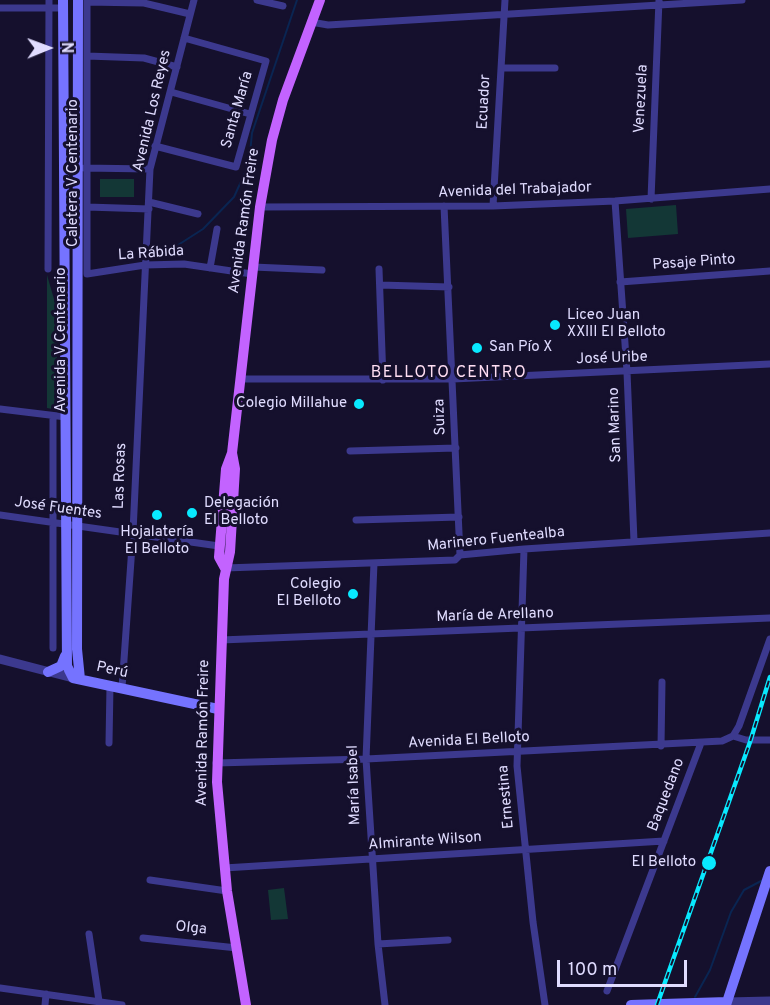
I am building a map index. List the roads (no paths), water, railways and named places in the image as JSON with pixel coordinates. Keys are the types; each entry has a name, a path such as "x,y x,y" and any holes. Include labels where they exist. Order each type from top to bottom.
{"main road":[{"name":"Avenida Ramón Freire","path":"226,564 219,556 219,546 226,469 232,453 260,207 280,110 320,0"},
{"name":"Avenida V Centenario","path":"76,679 67,666 66,653 83,167 84,1"},
{"name":"Avenida V Centenario","path":"63,4 66,417 72,525 76,679"},
{"name":"Avenida Ramón Freire","path":"232,453 235,469 221,640 216,763 224,868 246,1005"},
{"path":"48,672 61,666 66,653"},
{"name":"Perú","path":"76,679 218,709"},
{"path":"631,1005 726,1004 770,871"}],"street":[{"name":"Avenida Los Reyes","path":"145,265 150,169 194,0"},
{"path":"257,0 283,6"},
{"name":"Ecuador","path":"493,206 505,0"},
{"path":"311,22 324,25 504,16 659,3 742,0"},
{"path":"84,1 144,3 190,14"},
{"name":"Caletera V Centenario","path":"84,1 87,56 83,167 87,207 87,274"},
{"name":"Venezuela","path":"651,199 659,3"},
{"name":"Caletera V Centenario","path":"48,269 50,4"},
{"path":"0,8 63,4"},
{"name":"Santa María","path":"155,146 236,167 266,61 184,38"},
{"path":"87,56 144,58 177,67"},
{"path":"501,68 555,68"},
{"path":"171,92 250,114"},
{"path":"64,139 83,167 150,169"},
{"name":"Avenida del Trabajador","path":"260,207 493,206 651,199 770,189"},
{"name":"San Marino","path":"615,201 627,372 634,541"},
{"path":"87,207 149,206 198,214"},
{"name":"Suiza","path":"444,206 460,555"},
{"path":"210,268 217,229"},
{"name":"La Rábida","path":"87,274 145,265 184,264 252,270 322,270"},
{"name":"Las Rosas","path":"110,743 133,532 145,265"},
{"path":"379,269 383,380"},
{"name":"Pasaje Pinto","path":"620,282 770,271"},
{"path":"380,285 449,287"},
{"name":"José Uribe","path":"240,379 453,379 770,364"},
{"path":"0,409 66,417"},
{"path":"52,416 53,648"},
{"path":"350,451 456,447"},
{"name":"José Fuentes","path":"0,514 219,546"},
{"path":"356,520 459,517"},
{"name":"Marinero Fuentealba","path":"226,564 455,560 460,555 524,549 770,533"},
{"name":"Ernestina","path":"524,549 517,752 525,849 545,1005"},
{"name":"María Isabel","path":"374,563 366,759 378,944 385,1005"},
{"name":"María de Arellano","path":"221,640 770,618"},
{"path":"770,639 739,726 733,736 746,741 770,740"},
{"name":"Perú","path":"0,659 76,679"},
{"path":"661,746 663,682"},
{"name":"Avenida El Belloto","path":"216,763 661,746 722,741 733,736"},
{"name":"Baquedano","path":"607,990 701,743"},
{"name":"Almirante Wilson","path":"224,868 664,841"},
{"path":"150,880 227,891"},
{"path":"89,934 99,1001"},
{"name":"Olga","path":"143,938 237,948"},
{"path":"378,944 448,940"},
{"path":"0,987 122,1005"},
{"path":"45,1005 46,994"},
{"path":"726,1004 770,1001"}],"waterway":[{"path":"164,254 203,229 234,197 249,164 252,133 297,0"},
{"path":"695,997 710,970 731,912 744,890 763,880"}],"railway":[{"path":"657,1005 750,742 770,677"}],"place":[{"name":"Liceo Juan XXIII El Belloto","path":"555,325"},
{"name":"San Pío X","path":"477,348"},
{"name":"Colegio Millahue","path":"359,404"},
{"name":"Delegación El Belloto","path":"192,513"},
{"name":"Hojalatería El Belloto","path":"157,515"},
{"name":"Colegio El Belloto","path":"353,594"},
{"name":"El Belloto","path":"709,863"}],"district":[{"name":"BELLOTO CENTRO","path":"449,374"}]}
